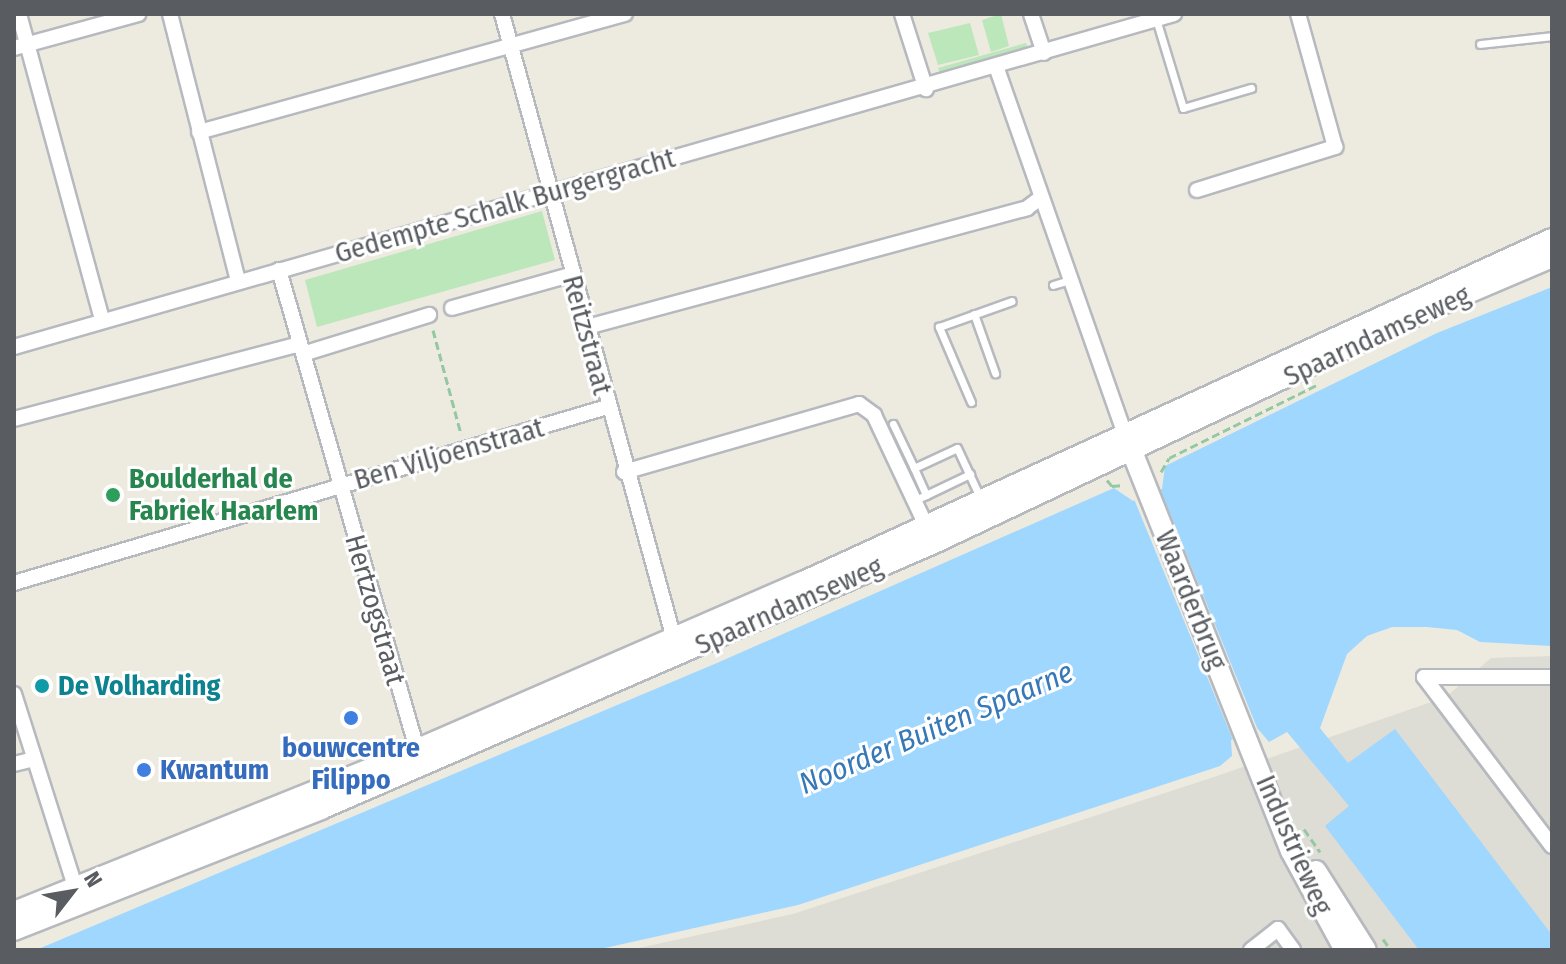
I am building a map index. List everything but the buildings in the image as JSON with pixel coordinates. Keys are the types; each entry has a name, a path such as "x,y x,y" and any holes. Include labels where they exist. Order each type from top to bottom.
{"main road":[{"name":"Spaarndamseweg","path":"1129,444 1414,298 1552,239"},
{"name":"Spaarndamseweg","path":"14,930 78,895 419,757 676,646 1552,257"},
{"name":"Waarderbrug","path":"1129,444 1154,485 1257,762"},
{"name":"Industrieweg","path":"1257,762 1374,944"},
{"name":"Industrieweg","path":"1257,762 1291,851 1345,950"},
{"name":"Spaarndamseweg","path":"14,912 78,895"}],"street":[{"path":"19,14 21,46 102,320"},
{"path":"21,46 138,14"},
{"path":"170,14 238,280"},
{"name":"Reitzstraat","path":"502,14 624,472 676,646"},
{"path":"199,132 512,49 625,14"},
{"path":"1031,14 1044,53"},
{"path":"1197,190 1335,147 1298,14"},
{"path":"905,15 926,89"},
{"name":"Gedempte Schalk Burgergracht","path":"14,347 551,191 997,69 1167,16"},
{"path":"997,69 1039,199 1129,444"},
{"path":"587,327 1027,208 1039,199"},
{"name":"Hertzogstraat","path":"279,270 419,757"},
{"path":"452,308 570,275"},
{"path":"14,419 429,315"},
{"path":"624,472 859,404 874,415 920,498 930,535"},
{"name":"Ben Viljoenstraat","path":"14,583 607,407"},
{"path":"1552,677 1424,677 1552,846"},
{"path":"14,694 78,895"},
{"path":"14,764 34,759"},
{"path":"1251,950 1278,929 1293,950"}],"lane":[{"path":"1167,16 1183,108 1251,88"},
{"path":"1480,44 1552,36"},
{"path":"1053,285 1069,280"},
{"path":"971,402 939,327 1012,301"},
{"path":"974,314 995,373"},
{"path":"893,424 914,468 920,498 970,474"},
{"path":"914,468 957,448 986,510"}],"path":[{"path":"429,315 466,451"},
{"path":"1154,485 1169,458 1323,382"},
{"path":"1298,821 1329,864"},
{"path":"1374,944 1391,950"}],"shaded area":[{"path":"1552,656 1552,950 630,950 793,914 1214,777 1446,697 1491,658"}],"green space":[{"path":"1001,14 1009,46 991,52 982,20"},
{"path":"970,23 979,55 938,65 928,33"},
{"path":"1026,43 1028,48 940,73 938,68"},
{"path":"542,211 555,260 317,327 305,280"}],"water":[{"name":"Noorder Buiten Spaarne","path":"1552,287 1552,646 1480,642 1457,630 1392,627 1367,636 1347,654 1320,728 1348,763 1395,729 1552,935 1552,950 1419,950 1325,826 1349,806 1287,732 1269,742 1258,729 1231,740 1232,756 1220,766 798,905 596,950 36,950 717,663 1114,488 1133,501 1162,489 1165,466 1437,333"}],"pier":[{"path":"1160,489 1258,730 1233,740 1134,499"}],"place":[{"name":"Boulderhal de Fabriek Haarlem","path":"113,495"},
{"name":"De Volharding","path":"42,686"},
{"name":"bouwcentre Filippo","path":"351,718"},
{"name":"Kwantum","path":"144,770"}]}
